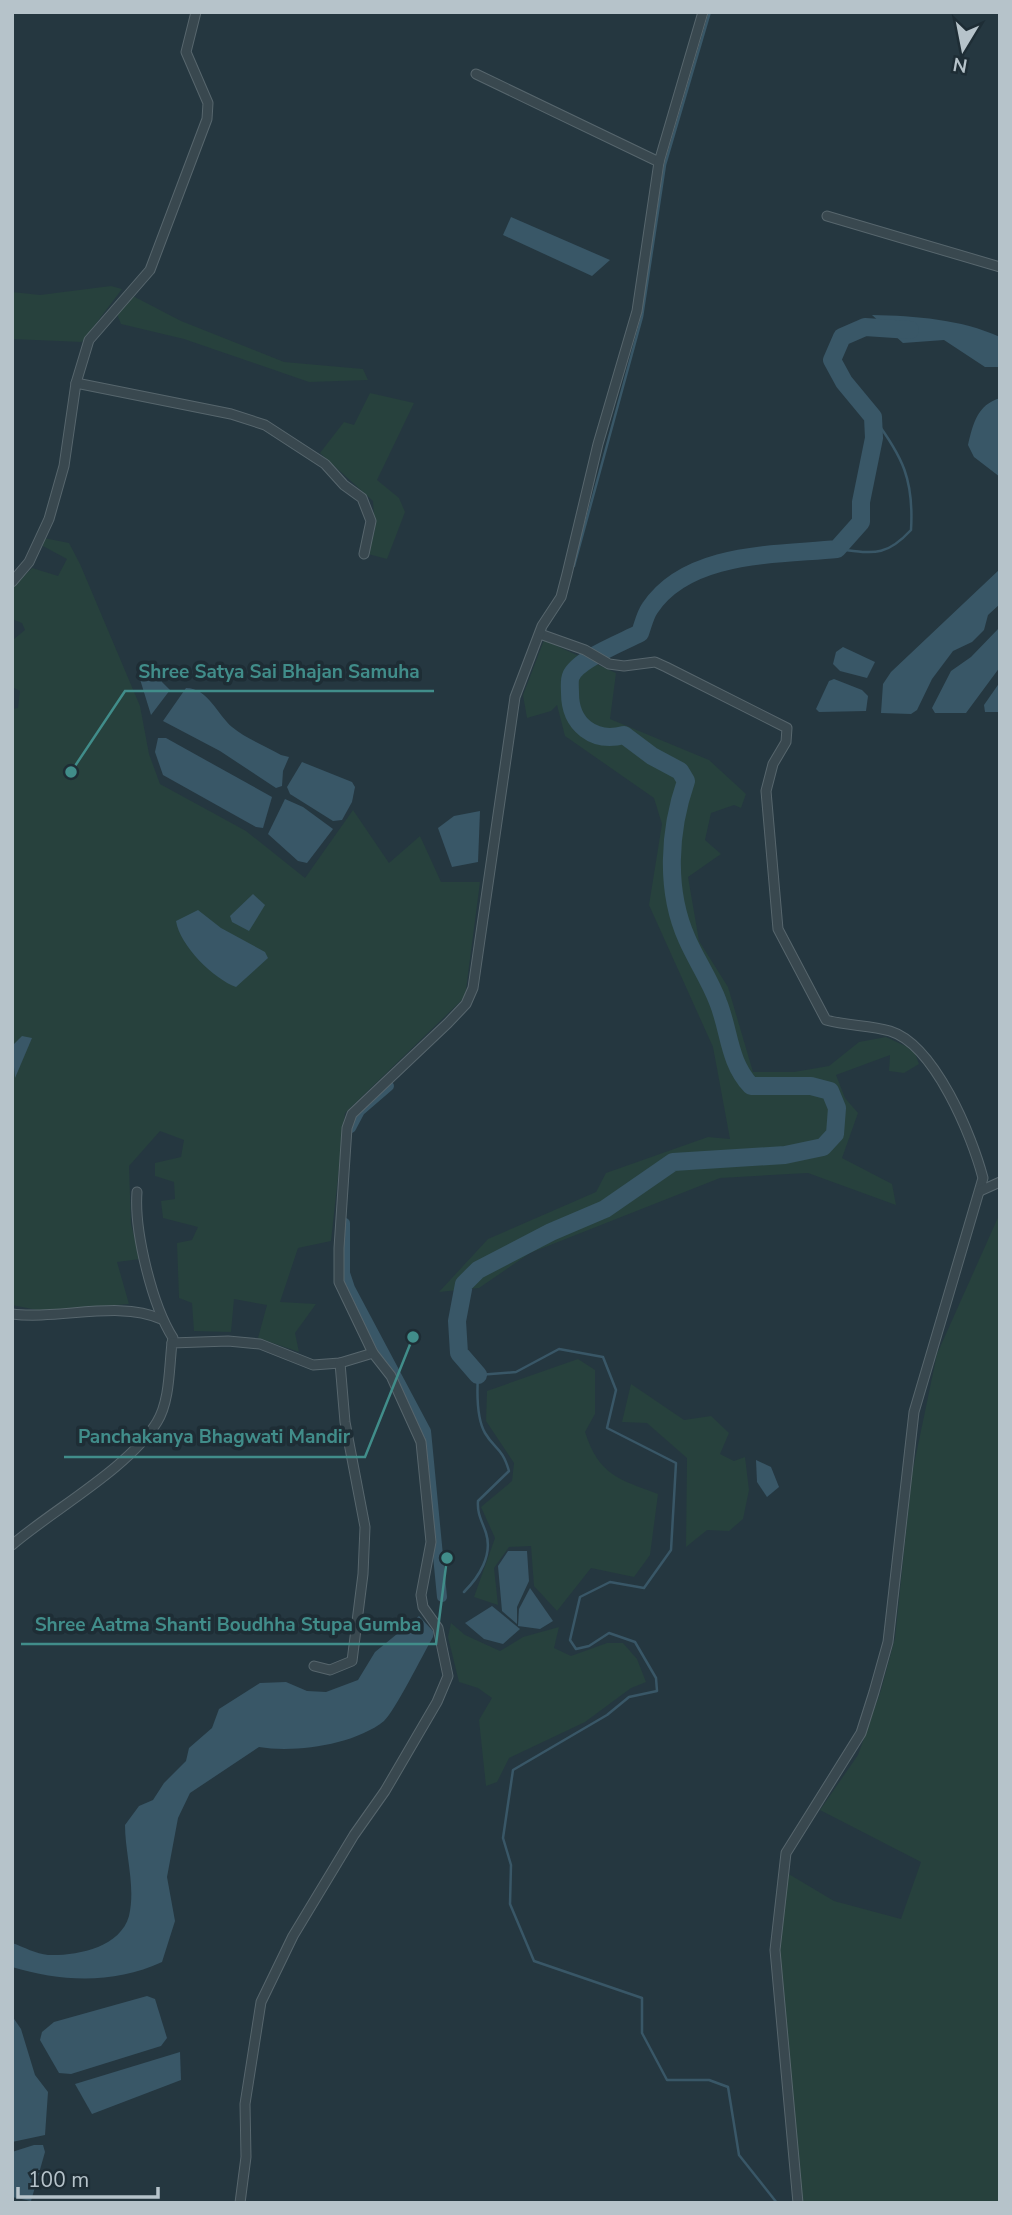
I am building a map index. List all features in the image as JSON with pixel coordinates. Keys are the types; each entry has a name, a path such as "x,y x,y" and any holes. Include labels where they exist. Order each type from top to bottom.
{"street":[{"path":"12,582 29,562 49,519 64,466 76,383 89,340 150,270 207,119 208,103 186,52 195,12"},
{"path":"240,2203 246,2157 245,2104 261,2002 293,1936 354,1835 385,1791 437,1702 448,1675 438,1628 423,1607 421,1595 430,1542 421,1442 391,1376 373,1353 339,1282 347,1128 361,1102 448,1023 466,1004 473,988 515,696 542,626 561,597 598,444 637,311 659,162 703,12"},
{"path":"477,74 659,162"},
{"path":"827,216 1000,267"},
{"path":"76,383 231,414 265,425 325,464 344,485 362,498 371,521 364,554"},
{"path":"540,634 585,650 601,661 624,666 654,662 788,728 786,742 773,764 766,791 778,929 826,1020 891,1031 915,1046 943,1086 973,1142 983,1178 914,1412 888,1642 874,1692 861,1732 786,1853 775,1950 798,2203"},
{"path":"980,1191 1000,1182"},
{"path":"12,1545 131,1452 157,1422 165,1398 173,1338 161,1319 135,1216 136,1192"},
{"path":"12,1314 40,1316 142,1310 161,1319"},
{"path":"172,1343 228,1341 260,1344 313,1366 340,1363 373,1353"},
{"path":"314,1666 330,1670 352,1661 363,1574 365,1527 345,1422 340,1363"}],"green space":[{"path":"111,286 122,289 82,342 12,339 12,292 40,295"},
{"path":"133,296 181,321 284,362 363,369 368,380 309,382 184,339 121,324 117,314"},
{"path":"370,393 414,403 377,480 399,498 405,512 387,559 368,554 375,530 373,501 320,453 344,422 354,425"},
{"path":"44,538 69,543 80,564 140,706 149,754 160,784 246,831 305,878 353,810 389,863 420,836 441,882 480,882 465,997 345,1113 331,1241 298,1248 280,1302 316,1304 295,1333 299,1352 258,1338 267,1305 234,1299 231,1332 194,1331 192,1303 179,1298 177,1243 192,1240 198,1227 163,1218 161,1201 175,1199 174,1182 155,1176 155,1163 181,1157 184,1140 160,1131 129,1166 131,1224 140,1259 117,1262 129,1304 42,1311 12,1305 12,709 18,708 20,691 12,687 14,639 25,630 22,623 12,619 12,588 32,568 58,576 67,559 41,545"},
{"path":"544,640 616,673 610,719 709,760 746,794 741,808 734,805 711,813 705,840 721,854 688,877 699,941 728,987 753,1072 794,1072 829,1066 859,1042 886,1037 914,1050 919,1064 904,1073 889,1071 890,1055 836,1075 845,1098 858,1113 842,1158 892,1184 896,1205 808,1173 720,1178 530,1253 479,1288 439,1292 488,1239 596,1192 606,1173 708,1137 730,1139 713,1047 649,905 662,824 654,798 565,736 557,705 551,711 527,718 523,695"},
{"path":"1000,1213 1000,2203 802,2203 780,1950 787,1873 834,1901 901,1919 921,1862 820,1810 858,1755 881,1690 895,1638 912,1474 937,1354"},
{"path":"578,1359 595,1370 595,1414 585,1432 597,1458 604,1467 621,1479 658,1494 650,1555 634,1577 591,1568 557,1611 534,1586 531,1546 509,1547 494,1568 498,1605 474,1597 495,1538 481,1507 512,1481 514,1463 486,1421 487,1391"},
{"path":"631,1384 684,1420 711,1416 729,1433 720,1454 734,1461 745,1457 749,1490 743,1519 729,1531 707,1530 686,1547 687,1458 647,1423 622,1422"},
{"path":"451,1623 465,1635 500,1651 523,1637 559,1627 554,1648 571,1656 607,1643 623,1643 637,1659 646,1682 631,1688 585,1722 509,1758 497,1782 486,1786 479,1720 492,1698 478,1688 459,1682 448,1637"}],"water":[{"path":"511,217 610,260 592,276 503,235"},
{"path":"872,315 937,320 969,326 1000,337 1000,367 985,367 944,340 903,343"},
{"path":"1000,398 1000,477 974,457 968,445 981,410"},
{"path":"1000,569 1000,604 988,615 984,630 972,642 953,651 932,679 917,710 911,714 881,713 883,684 891,672"},
{"path":"1000,627 1000,667 966,713 935,713 932,708 951,671 971,657"},
{"path":"843,647 875,662 867,678 840,671 833,664 836,652"},
{"path":"142,671 163,677 162,682 170,690 151,715 139,676"},
{"path":"834,679 862,690 868,696 866,711 819,712 816,709 829,681"},
{"path":"1000,682 1000,712 985,712 984,705"},
{"path":"186,688 194,689 206,697 237,731 289,757 283,771 282,786 276,788 220,751 163,721"},
{"path":"158,738 166,738 272,797 263,828 256,827 163,775 155,752"},
{"path":"302,762 352,782 355,787 352,802 342,820 333,821 290,794 287,787"},
{"path":"285,799 303,807 333,829 307,863 298,861 268,834"},
{"path":"480,811 478,862 452,867 438,828 454,816"},
{"path":"253,894 265,905 249,931 232,922 230,916"},
{"path":"198,910 221,928 265,952 268,958 236,987 208,969 191,951 179,931 176,921"},
{"path":"22,1036 32,1038 15,1078 12,1046"},
{"path":"756,1460 771,1467 779,1487 767,1497 757,1482"},
{"path":"508,1551 527,1551 529,1581 517,1607 517,1624 502,1611 498,1566"},
{"path":"530,1588 553,1621 540,1629 518,1626 519,1609"},
{"path":"492,1606 520,1629 503,1644 484,1639 465,1623"},
{"path":"419,1616 434,1632 433,1637 402,1695 384,1721 357,1736 324,1745 290,1749 259,1747 190,1793 178,1818 167,1877 175,1921 162,1962 125,1974 88,1978 50,1976 12,1967 12,1943 44,1954 71,1954 107,1943 124,1927 131,1905 125,1825 139,1806 153,1800 164,1783 186,1761 189,1748 212,1728 219,1709 260,1683 286,1682 307,1691 326,1692 358,1680 375,1652"},
{"path":"147,1996 155,1999 167,2038 161,2046 71,2074 59,2073 40,2040 42,2032 54,2022"},
{"path":"12,2016 21,2029 35,2075 48,2092 45,2135 12,2142"},
{"path":"180,2052 181,2080 92,2114 75,2084"},
{"path":"43,2145 45,2152 31,2201 12,2197 12,2152"}],"waterway":[{"path":"574,566 642,317 665,165 710,12"},
{"path":"478,1375 459,1353 457,1321 464,1284 478,1270 551,1232 605,1209 673,1162 785,1155 823,1147 835,1134 837,1108 830,1091 811,1086 751,1086 743,1076 734,1056 718,1002 687,939 675,901 673,840 686,781 680,771 652,756 624,735 603,736 586,729 574,714 570,680 582,663 640,633 650,608 666,589 687,576 735,559 837,549 861,522 861,502 874,438 873,417 844,382 832,360 842,337 865,327 910,330"},
{"path":"837,549 878,552 894,545 911,530 911,497 904,470 892,444 873,417"},
{"path":"351,1128 360,1111 389,1086"},
{"path":"345,1223 345,1273 350,1288 426,1431 442,1597"},
{"path":"464,1592 479,1573 488,1549 478,1501 509,1471 504,1457 482,1427 478,1405 478,1375 516,1372 559,1349 603,1357 616,1390 607,1428 676,1463 671,1550 644,1588 610,1582 580,1597 570,1640 576,1649 589,1646 609,1633 635,1642 656,1678 657,1691 629,1697 607,1715 513,1770 503,1838 511,1865 510,1904 534,1961 642,1998 642,2033 667,2080 709,2080 728,2087 739,2155 777,2203"}],"place":[{"name":"Shree Satya Sai Bhajan Samuha","path":"71,772"},
{"name":"Panchakanya Bhagwati Mandir","path":"413,1337"},
{"name":"Shree Aatma Shanti Boudhha Stupa Gumba","path":"447,1558"}]}
